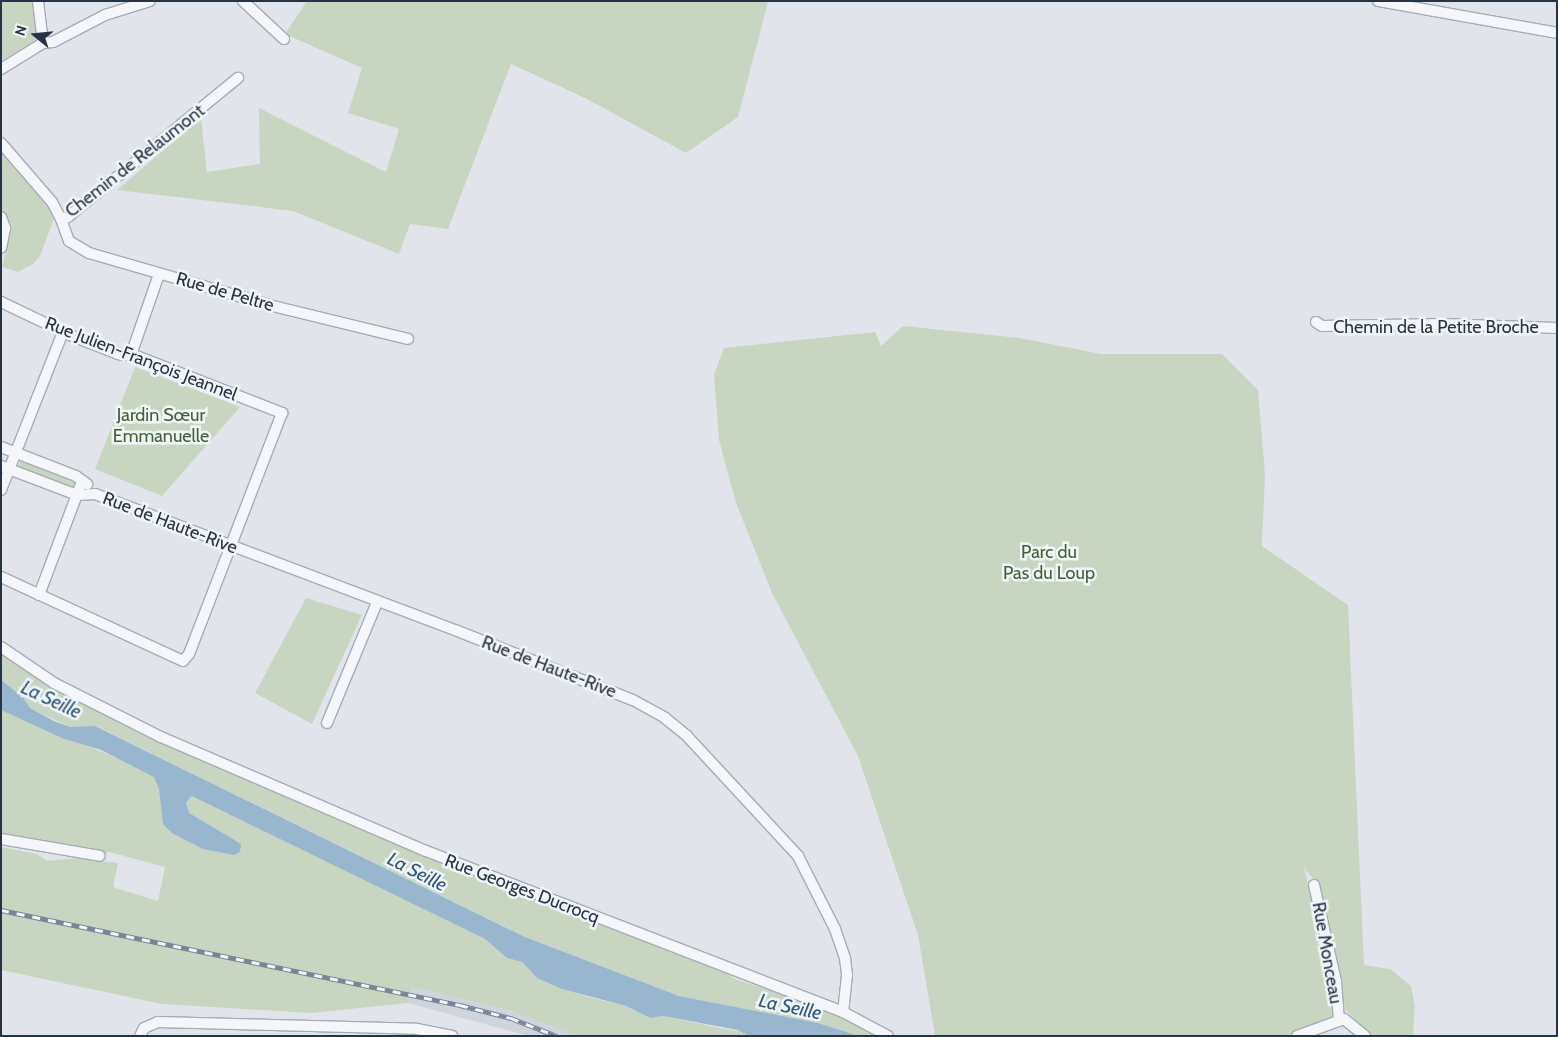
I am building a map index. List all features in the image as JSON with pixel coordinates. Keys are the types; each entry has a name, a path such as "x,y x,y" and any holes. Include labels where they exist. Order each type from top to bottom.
{"street":[{"path":"38,1 44,43"},
{"path":"1,69 44,43 55,41 105,16 150,1"},
{"path":"243,1 284,39"},
{"path":"1378,1 1557,33"},
{"name":"Chemin de Relaumont","path":"1,142 52,202 60,219 68,217 238,78"},
{"path":"1,218 5,228 1,248"},
{"name":"Rue de Peltre","path":"60,219 69,241 75,247 159,274 270,306 408,339"},
{"path":"131,355 159,274"},
{"name":"Rue Julien-François Jeannel","path":"1,302 63,332 118,354 131,355 282,413 230,546"},
{"name":"Chemin de la Petite Broche","path":"1316,322 1322,326 1442,324 1557,328"},
{"path":"1,490 5,467 16,453 63,332"},
{"name":"Rue de Haute-Rive","path":"1,447 82,481 94,494"},
{"name":"Rue de Haute-Rive","path":"5,467 77,495 94,494 633,700 676,726 779,832 798,856 835,929 845,958 847,975 843,1012"},
{"path":"39,595 82,481"},
{"path":"1,577 183,660 189,654 230,546"},
{"path":"327,723 377,602"},
{"name":"Rue Georges Ducrocq","path":"1,647 45,678 99,708 363,825 843,1012 888,1036"},
{"path":"1,839 100,856"},
{"name":"Rue Monceau","path":"1314,885 1336,981 1339,1020"},
{"path":"1297,1036 1339,1020 1349,1020 1364,1036"},
{"path":"140,1036 144,1028 158,1022 312,1031 403,1032 452,1036"}],"shaded area":[{"path":"412,987 509,1010 576,1036 528,1036 408,1003"}],"green space":[{"path":"1,1 32,1 39,33 34,41 1,61"},
{"path":"307,1 807,1 768,2 738,117 686,153 585,98 511,64 448,229 410,224 399,254 293,211 117,190 201,118 207,172 260,164 259,108 386,172 399,129 348,113 362,68 285,34"},
{"path":"1,148 51,205 55,216 40,256 33,264 18,272 2,267 11,229 1,209"},
{"name":"Parc du Pas du Loup","path":"903,326 1020,338 1101,354 1222,354 1258,390 1265,474 1262,546 1348,605 1364,965 1390,969 1411,986 1415,1006 1413,1036 1372,1036 1345,1009 1321,890 1304,867 1336,1012 1331,1020 1286,1036 935,1036 918,935 858,756 772,593 736,503 719,440 714,375 724,348 875,332 881,346"},
{"name":"Jardin Sœur Emmanuelle","path":"135,367 240,407 162,496 95,469"},
{"path":"21,459 77,481 73,490 17,468"},
{"path":"306,598 362,615 312,724 255,693"},
{"path":"1,653 58,692 170,747 475,877 724,972 735,979 821,1007 881,1036 859,1036 818,1023 679,996 525,937 96,726 70,727 30,708 23,697 1,680"},
{"path":"1,710 126,762 485,939 507,958 522,962 537,978 588,997 626,1006 650,1018 663,1016 724,1029 788,1036 576,1036 509,1010 412,987 408,1003 311,1013 162,1004 1,970 1,847 37,854 47,861 99,856 98,861 118,863 113,887 158,901 165,867 109,852 100,856 101,853 1,834"}],"water":[{"path":"1,680 23,697 30,708 54,721 70,727 95,726 525,937 679,996 818,1023 859,1036 749,1036 738,1030 663,1016 650,1018 626,1006 562,989 537,978 522,962 507,958 485,939 192,796 186,802 189,813 241,844 240,852 234,855 203,849 172,833 163,824 159,789 154,777 101,750 62,738 1,710"}],"railway":[{"path":"1,910 460,1005 511,1018 557,1036"}],"water label":[{"name":"La Seille","path":"51,700"},
{"name":"La Seille","path":"417,872"},
{"name":"La Seille","path":"790,1007"}]}
